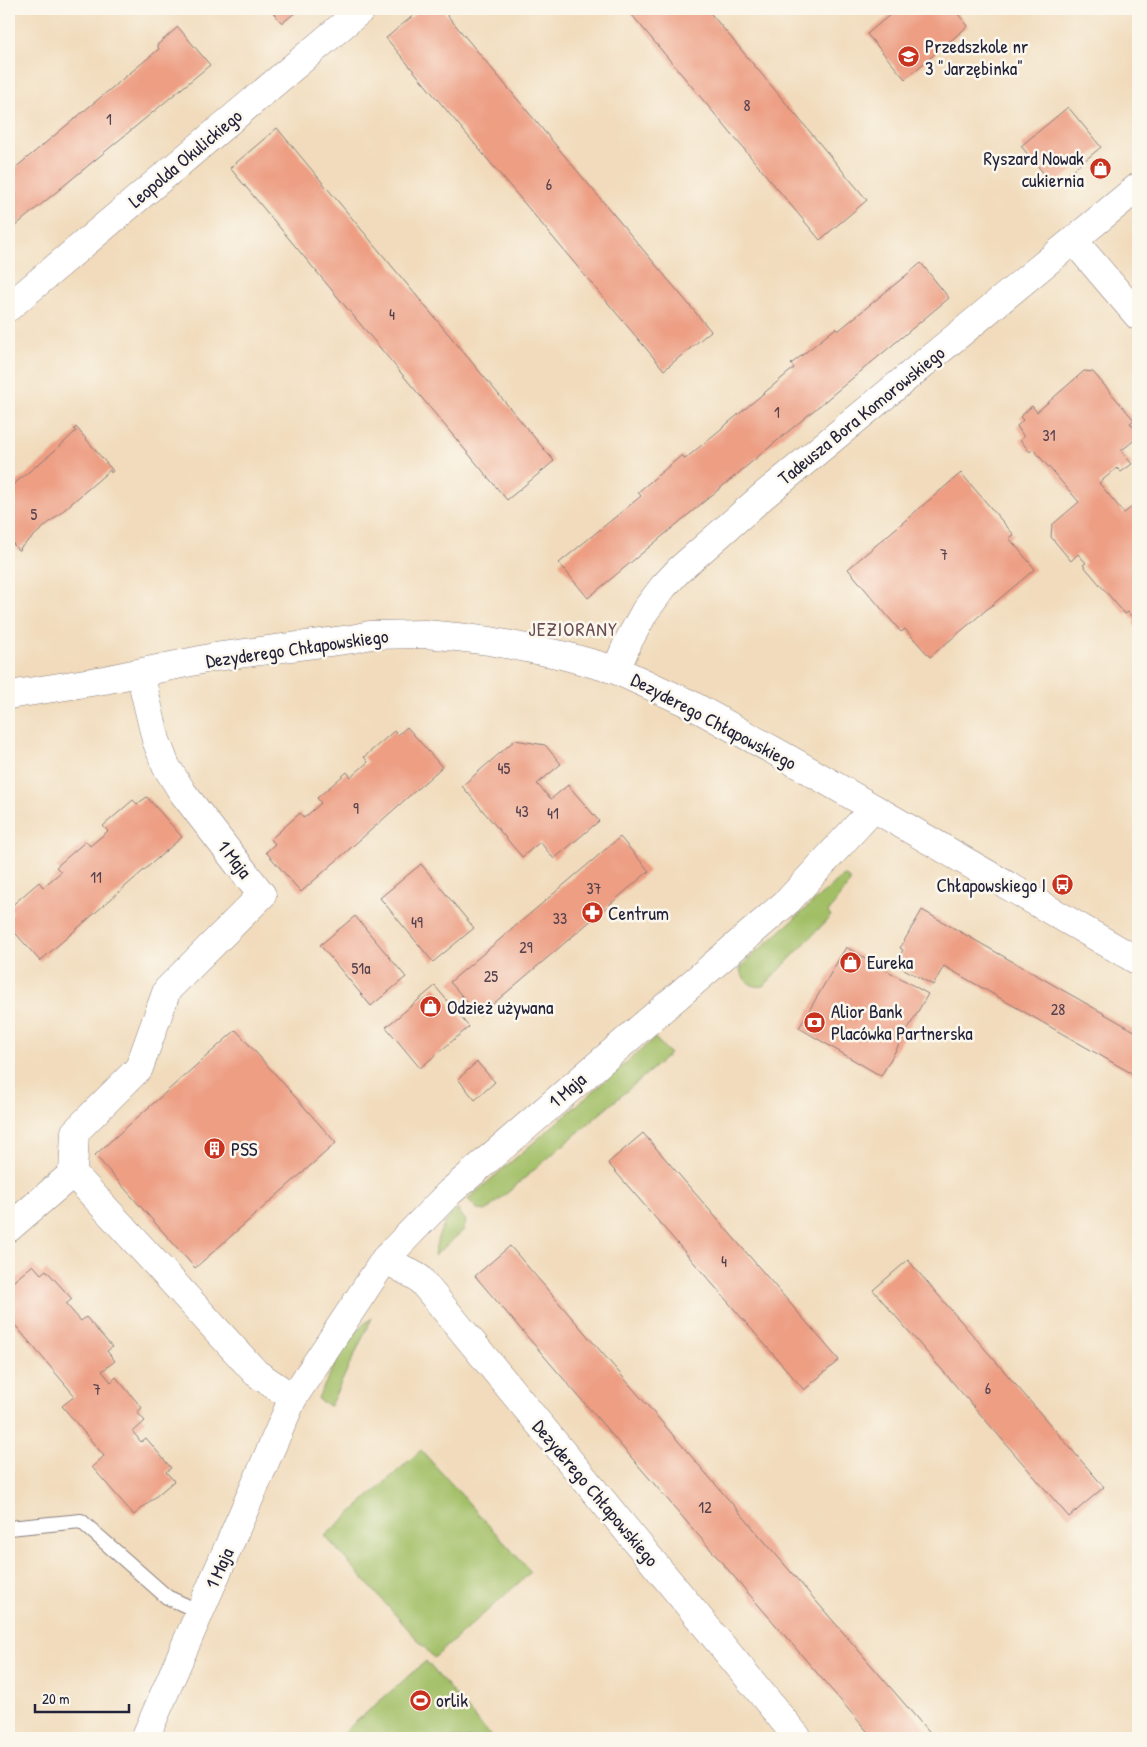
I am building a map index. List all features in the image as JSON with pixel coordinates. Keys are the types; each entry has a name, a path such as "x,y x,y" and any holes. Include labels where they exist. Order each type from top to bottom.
{"street":[{"name":"Leopolda Okulickiego","path":"9,307 362,9"},
{"name":"Tadeusza Bora Komorowskiego","path":"616,670 628,642 645,611 679,570 763,496 1138,187"},
{"path":"1074,241 1138,316"},
{"name":"Dezyderego Chłapowskiego","path":"9,695 140,673 242,653 370,635 425,634 490,641 562,655 616,670 690,704 1138,961"},
{"name":"1 Maja","path":"73,1173 75,1132 139,1068 167,990 262,894 183,793 166,766 156,740 140,673"},
{"name":"1 Maja","path":"145,1738 293,1398 385,1259 450,1192 788,900 873,809"},
{"path":"9,1228 73,1173 256,1373 293,1398"},
{"name":"Dezyderego Chłapowskiego","path":"385,1259 419,1278 798,1738"}],"lane":[{"path":"9,1528 81,1521 168,1597 200,1612"}],"green space":[{"path":"844,875 850,879 850,882 828,913 831,916 765,985 757,986 750,984 740,971 744,963"},
{"path":"655,1038 670,1054 486,1211 478,1210 468,1199"},
{"path":"457,1209 466,1221 464,1230 434,1256 441,1230"},
{"path":"372,1318 330,1406 317,1399 347,1344 354,1334"},
{"path":"421,1450 531,1572 434,1658 325,1536"},
{"name":"orlik","path":"426,1661 492,1738 337,1738"}],"building":[{"path":"270,9 300,9 282,23"},
{"path":"421,9 442,9 711,331 664,370 386,38"},
{"path":"627,9 707,9 867,200 820,240"},
{"name":"Przedszkole nr 3 \"Jarzębinka\"","path":"897,9 954,9 968,26 905,79 867,34"},
{"path":"178,27 210,65 9,231 9,173 159,49 157,45"},
{"path":"1068,107 1101,147 1054,186 1021,146"},
{"path":"277,128 554,461 507,500 230,168"},
{"path":"921,263 949,298 588,598 559,563 641,496 638,492 682,455 685,459 794,368 791,364 836,328 838,331"},
{"path":"1084,371 1093,372 1134,420 1130,423 1138,432 1138,437 1121,451 1132,464 1121,472 1117,468 1099,483 1124,513 1132,507 1138,514 1138,629 1128,612 1125,614 1083,565 1086,563 1078,554 1071,561 1051,537 1052,525 1079,502 1033,449 1030,452 1020,440 1024,437 1017,426 1023,420 1020,417 1032,406 1037,412"},
{"path":"76,427 113,471 111,473 110,470 20,548 19,551 9,539 9,488 58,448 76,431 74,429"},
{"path":"961,473 1014,535 1009,538 1035,569 930,657 905,629 901,632 848,569"},
{"path":"407,727 442,767 301,892 266,852 275,844 271,839 300,813 304,818 321,803 317,798 347,772 351,777 368,762 364,757 394,731 398,735"},
{"path":"515,740 545,745 561,764 537,784 551,799 568,785 599,821 554,859 540,842 522,857 462,786"},
{"path":"147,797 182,837 40,961 9,926 9,917 13,913 9,908 39,882 43,887 61,872 56,867 86,841 90,846 108,831 103,826 133,800 137,804"},
{"path":"620,837 649,871 479,1016 450,982"},
{"path":"421,864 474,928 433,962 380,898"},
{"path":"922,910 1138,1033 1138,1077 944,966 933,985 895,964 903,950 900,948"},
{"path":"355,916 406,977 371,1006 320,945"},
{"path":"846,947 928,994 881,1076 799,1028"},
{"name":"Odzież używana","path":"435,986 469,1027 420,1068 386,1027"},
{"name":"PSS","path":"236,1030 336,1143 195,1268 95,1155"},
{"path":"477,1062 495,1082 475,1100 458,1079"},
{"path":"643,1133 839,1360 804,1390 608,1163"},
{"path":"510,1246 934,1738 873,1738 475,1276"},
{"path":"908,1260 1104,1487 1069,1517 873,1290"},
{"path":"33,1265 41,1274 46,1270 72,1299 66,1304 81,1321 86,1317 112,1347 107,1351 115,1361 102,1371 111,1382 116,1377 142,1408 137,1412 145,1421 133,1432 141,1442 146,1438 171,1468 166,1472 174,1481 134,1515 92,1467 104,1456 62,1406 75,1396 9,1318 9,1285"}],"place":[{"name":"Przedszkole nr 3 \"Jarzębinka\"","path":"909,57"},
{"name":"Ryszard Nowak cukiernia","path":"1100,169"},
{"name":"Chłapowskiego I","path":"1062,885"},
{"name":"Centrum","path":"592,913"},
{"name":"Eureka","path":"851,962"},
{"name":"Odzież używana","path":"431,1007"},
{"name":"Alior Bank Placówka Partnerska","path":"815,1022"},
{"name":"PSS","path":"215,1149"},
{"name":"orlik","path":"420,1700"}],"district":[{"name":"JEZIORANY","path":"573,629"}]}
